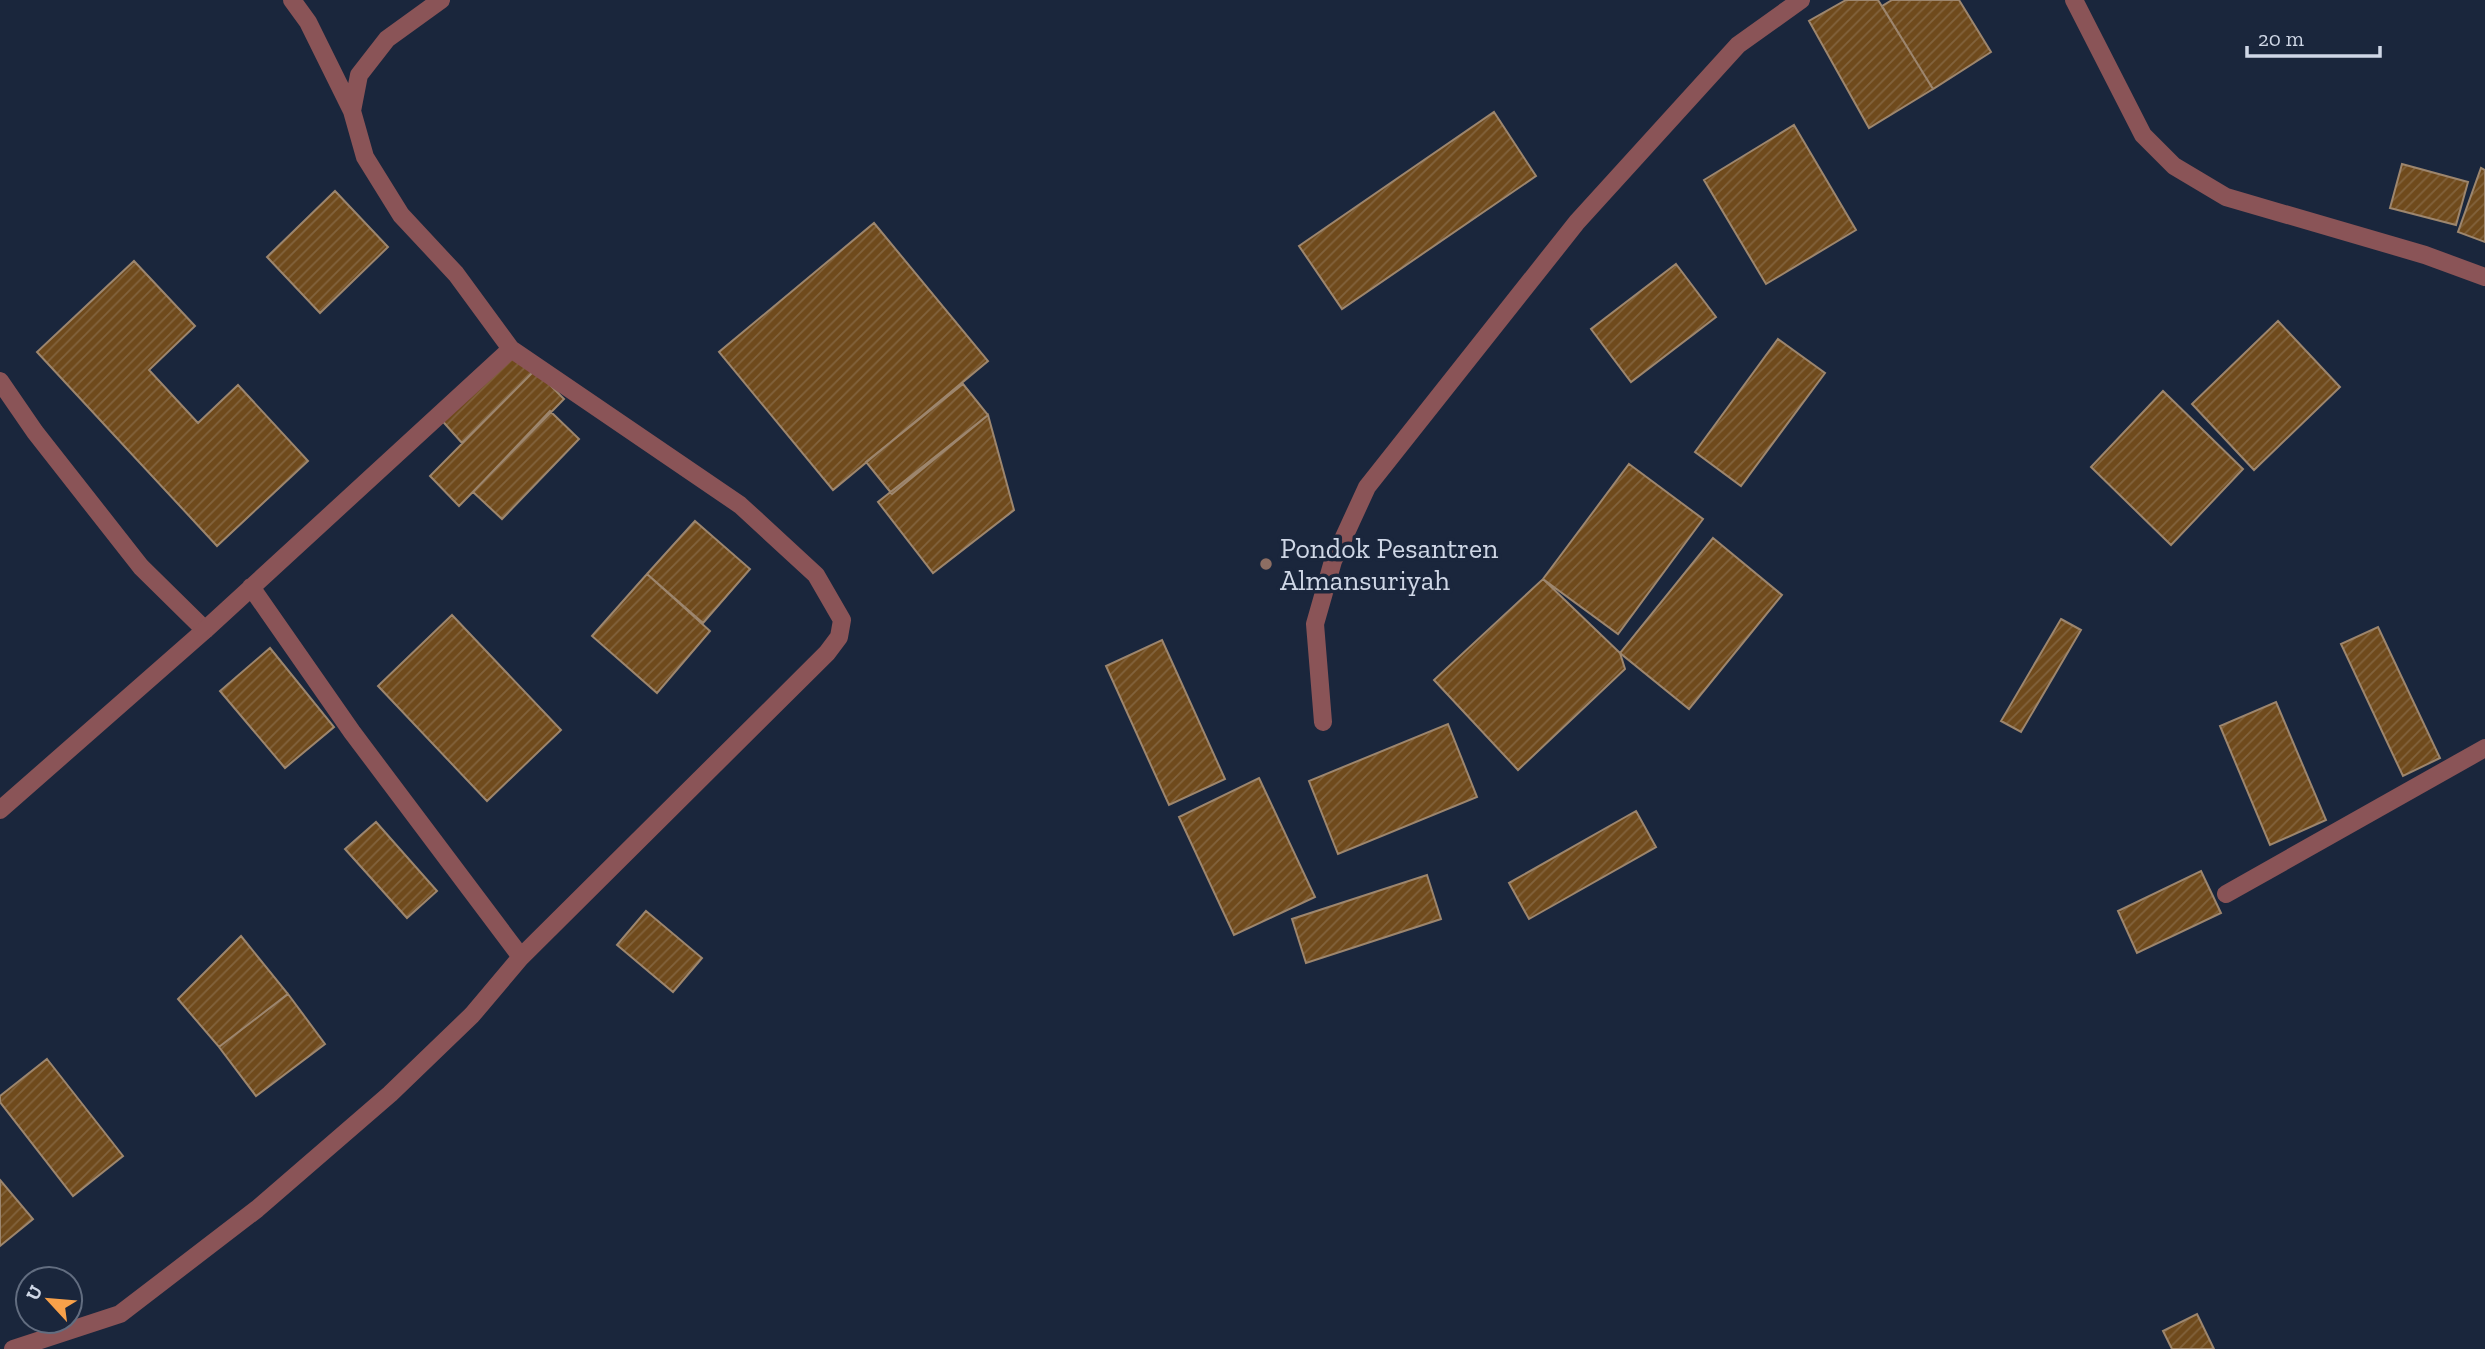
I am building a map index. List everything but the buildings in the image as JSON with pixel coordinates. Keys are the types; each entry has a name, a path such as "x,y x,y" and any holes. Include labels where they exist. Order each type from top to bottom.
{"street":[{"path":"13,1349 120,1314 257,1209 390,1094 472,1015 522,957 827,653 839,637 842,620 816,575 740,505 511,349 456,274 401,215 365,157 352,111 308,22 292,0"},
{"path":"352,111 359,75 387,39 441,0"},
{"path":"1323,722 1315,624 1333,561 1367,487 1577,222 1738,45 1801,0"},
{"path":"2074,0 2143,135 2174,166 2226,197 2425,255 2485,277"},
{"path":"0,810 205,630 511,349"},
{"path":"0,381 36,432 141,567 205,630"},
{"path":"251,587 352,732 522,957"},
{"path":"2226,894 2485,748"}],"place":[{"name":"Pondok Pesantren Almansuriyah","path":"1266,564"}]}
